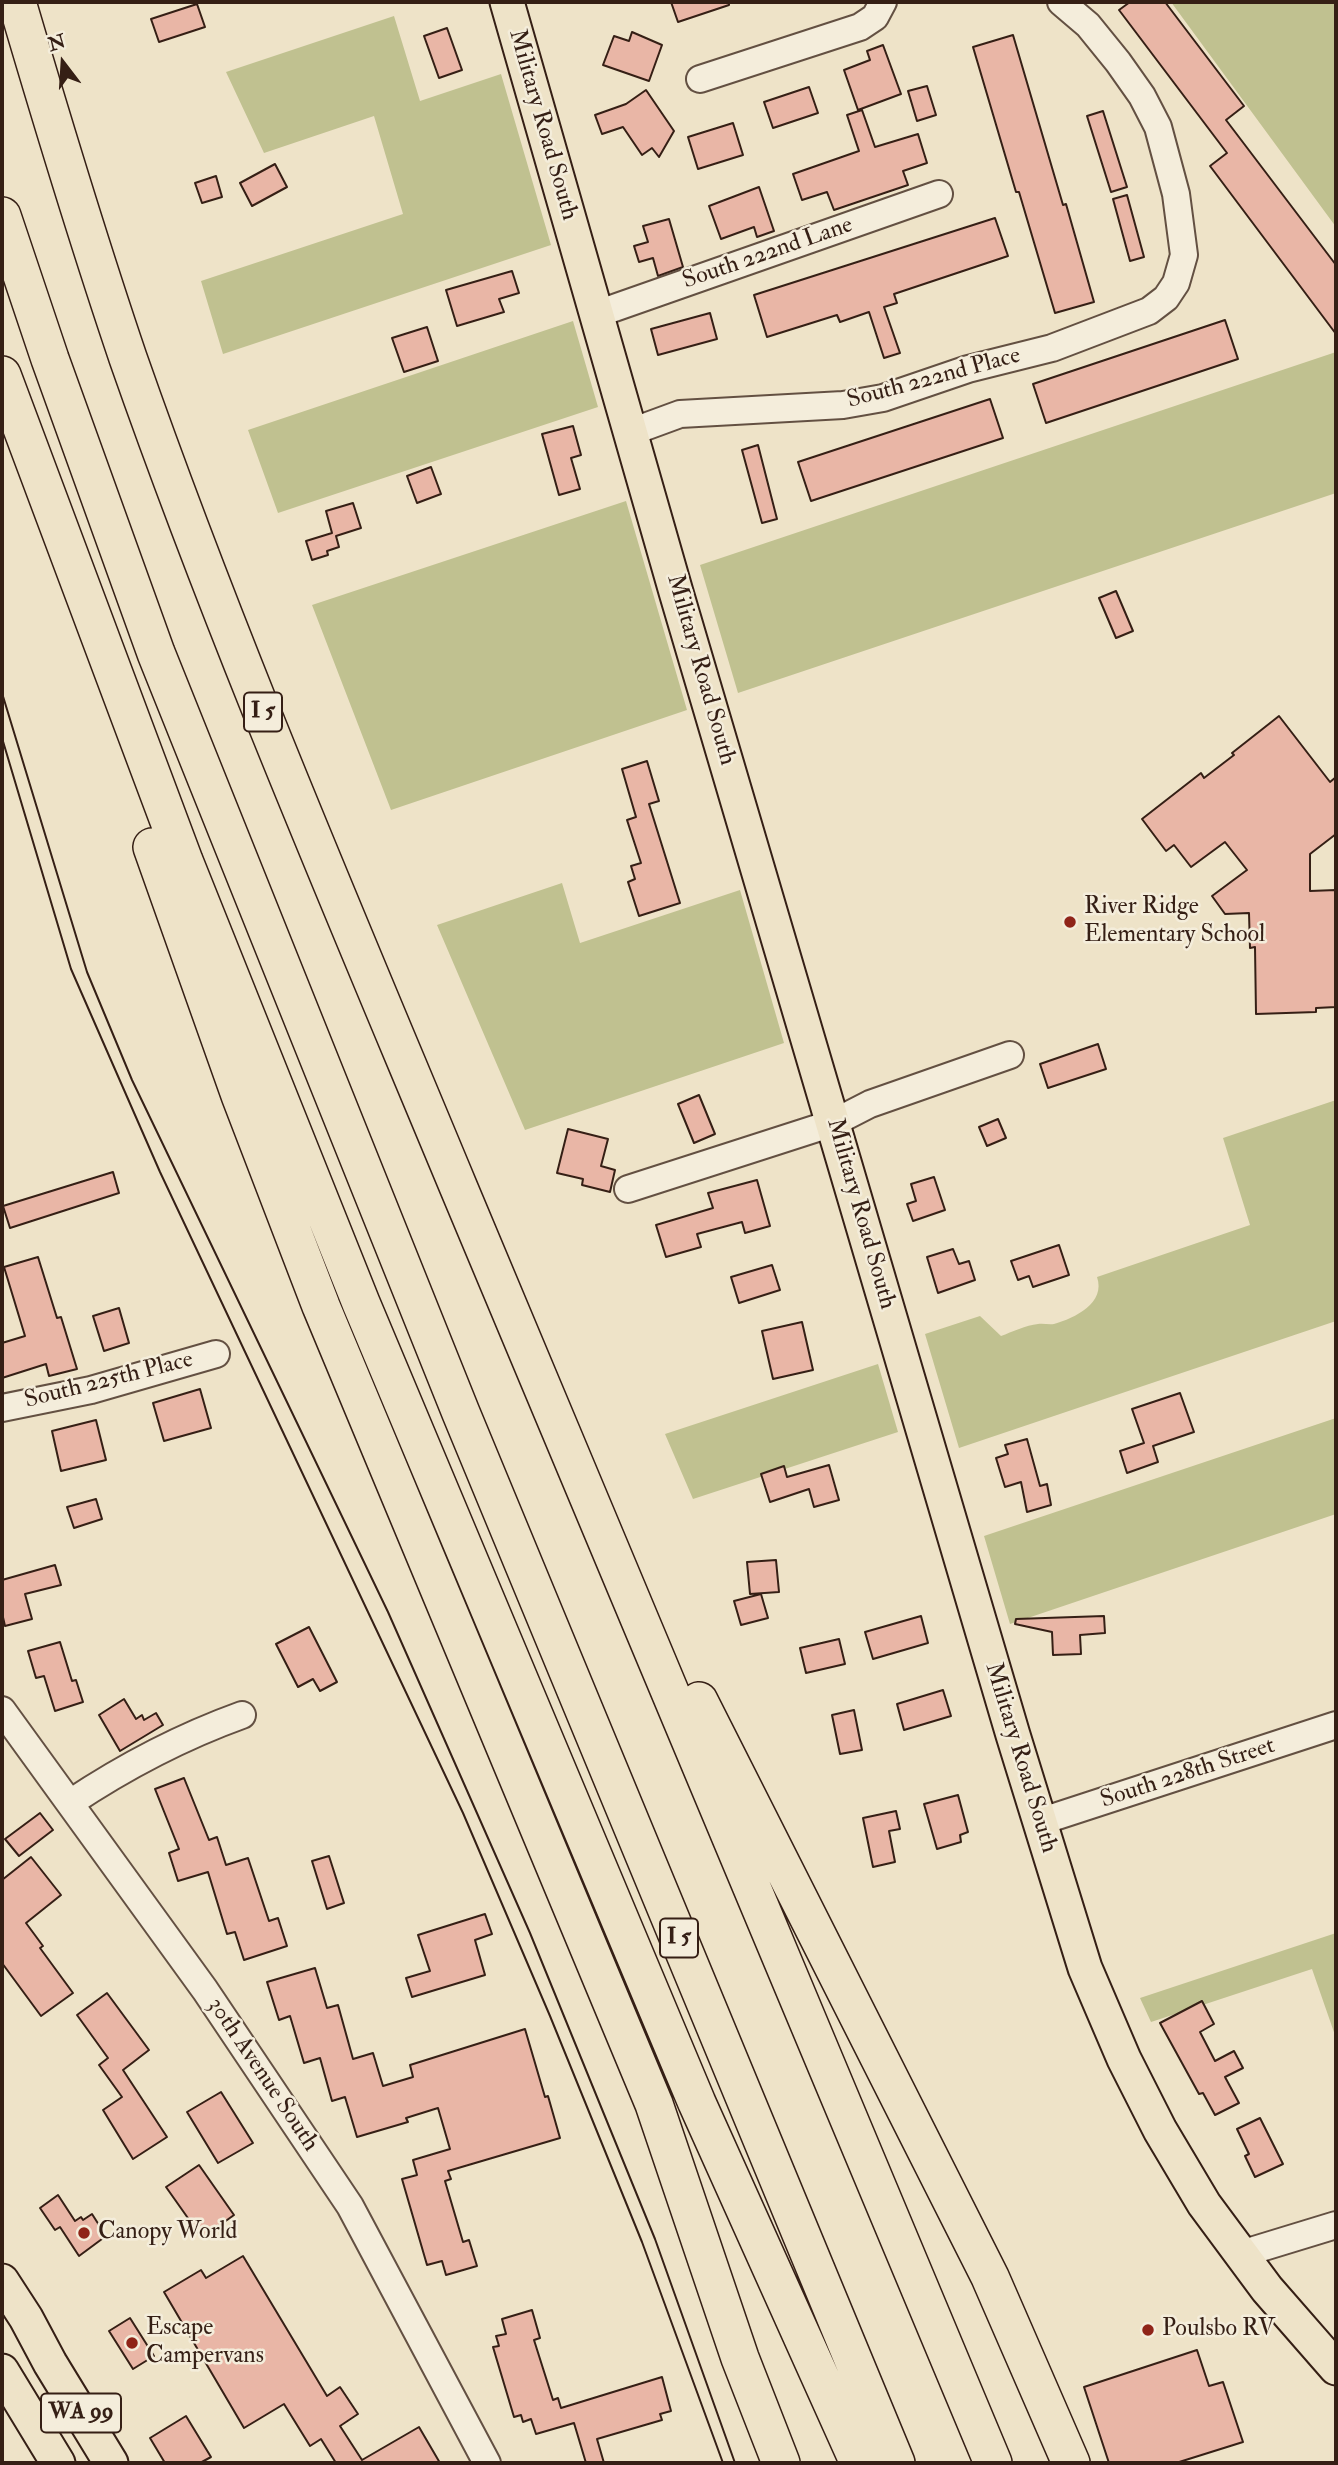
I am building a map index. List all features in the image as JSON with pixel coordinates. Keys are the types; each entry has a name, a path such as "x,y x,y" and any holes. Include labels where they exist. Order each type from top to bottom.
{"highway":[{"name":"I 5","path":"17,2 128,358 208,573 297,799 550,1407 810,2020 993,2463"},
{"path":"27,2 51,116"},
{"name":"I 5","path":"2,216 50,359 156,653 461,1413 896,2463"},
{"path":"2,375 184,861 361,1303 697,2103 859,2463"},
{"path":"2,410 81,647 240,1095 321,1306 654,2104 740,2358 780,2463"},
{"path":"550,1407 990,2277 1072,2463"}],"main road":[{"name":"Military Road South","path":"507,2 833,1123 1039,1822 1085,1968 1124,2059 1160,2130 1204,2204 1267,2289 1336,2368"},
{"name":"WA 99","path":"2,2281 111,2463"},
{"name":"WA 99","path":"2,2371 58,2463"}],"street":[{"name":"South 222nd Place","path":"631,432 680,414 843,405 883,398 968,369 1052,348 1149,311 1166,298 1176,283 1184,255 1177,194 1158,127 1142,96 1088,25 1061,2"},
{"path":"700,79 860,27 874,18 883,3"},
{"name":"South 222nd Lane","path":"597,314 939,194"},
{"path":"628,1189 833,1123 870,1104 1010,1055"},
{"name":"South 225th Place","path":"2,1408 91,1390 216,1354"},
{"name":"30th Avenue South","path":"2,1710 205,1990 350,2206 487,2463"},
{"path":"70,1802 138,1760 201,1730 242,1715"},
{"name":"South 228th Street","path":"1039,1822 1336,1725"},
{"path":"1241,2254 1336,2225"}],"green space":[{"path":"1171,2 1336,2 1336,227"},
{"path":"394,16 420,101 501,74 551,245 223,354 201,281 403,214 374,116 264,153 226,72"},
{"path":"573,321 598,407 278,513 248,430"},
{"path":"1336,352 1336,493 738,693 700,565"},
{"path":"626,501 687,710 391,810 312,605"},
{"path":"562,883 580,943 740,890 784,1043 525,1130 437,925"},
{"path":"1336,1100 1336,1321 959,1448 925,1334 980,1316 1001,1336 1029,1326 1054,1324 1079,1313 1093,1302 1099,1286 1097,1277 1250,1225 1223,1138"},
{"path":"878,1364 898,1432 693,1499 665,1434"},
{"path":"1336,1418 1336,1514 1010,1624 984,1536"},
{"path":"1336,1933 1336,2038 1312,1969 1151,2022 1140,1998"}],"building":[{"path":"671,2 729,2 729,5 678,22"},
{"path":"1130,2 1165,2 1244,106 1226,120 1336,265 1336,334 1210,166 1227,153 1119,10"},
{"path":"197,4 205,27 159,42 151,19"},
{"path":"447,28 462,70 439,78 424,36"},
{"path":"632,32 662,45 649,81 603,65 614,36 629,41"},
{"path":"1013,35 1094,302 1055,313 973,47"},
{"path":"883,45 901,94 858,110 844,70 870,60 867,51"},
{"path":"927,86 936,115 917,121 908,91"},
{"path":"809,87 818,113 773,128 764,102"},
{"path":"646,90 674,131 659,157 652,148 642,155 623,127 602,134 595,115 626,104"},
{"path":"862,110 875,147 918,134 927,163 903,171 908,185 834,210 827,192 802,200 793,174 859,151 847,115"},
{"path":"1103,111 1127,187 1111,192 1087,116"},
{"path":"733,123 743,155 698,169 688,137"},
{"path":"275,164 287,187 252,206 240,183"},
{"path":"216,176 222,197 202,203 195,183"},
{"path":"759,187 774,231 757,237 754,227 721,239 709,206"},
{"path":"1127,195 1144,257 1130,261 1113,199"},
{"path":"995,218 1008,256 894,294 897,303 884,307 900,353 884,358 869,312 840,322 837,315 767,337 754,295"},
{"path":"669,219 683,267 658,276 653,258 639,262 634,246 648,242 643,226"},
{"path":"512,271 519,293 499,299 504,312 457,326 446,290"},
{"path":"710,313 717,339 658,355 651,329"},
{"path":"1225,320 1238,359 1046,423 1033,384"},
{"path":"427,327 438,361 404,372 392,338"},
{"path":"990,399 1003,438 811,501 798,462"},
{"path":"573,426 581,455 571,458 580,489 559,495 542,434"},
{"path":"758,445 777,519 762,523 742,450"},
{"path":"431,467 441,494 417,503 407,476"},
{"path":"353,503 361,528 336,536 339,547 327,551 328,555 312,560 306,541 332,533 326,511"},
{"path":"1116,591 1133,631 1116,638 1099,598"},
{"name":"River Ridge Elementary School","path":"1279,716 1330,782 1336,777 1336,834 1310,854 1310,891 1336,890 1336,1007 1316,1008 1316,1012 1256,1014 1255,947 1250,948 1249,913 1225,914 1212,896 1247,870 1225,842 1191,867 1174,845 1166,851 1142,819 1201,773 1204,778"},
{"path":"647,761 659,801 649,804 680,903 639,916 628,882 635,879 631,866 641,863 627,820 636,817 622,769"},
{"path":"1098,1044 1106,1069 1048,1088 1040,1064"},
{"path":"699,1095 715,1134 694,1143 678,1104"},
{"path":"998,1119 1006,1138 987,1146 979,1127"},
{"path":"568,1129 608,1139 601,1166 615,1170 610,1192 582,1185 583,1179 557,1173"},
{"path":"113,1172 119,1193 10,1228 3,1206"},
{"path":"934,1177 945,1210 913,1221 907,1204 916,1201 911,1184"},
{"path":"757,1180 770,1226 745,1233 742,1222 697,1234 701,1247 666,1257 656,1225 713,1208 708,1193"},
{"path":"1059,1245 1069,1275 1033,1287 1029,1276 1018,1280 1011,1261"},
{"path":"953,1249 959,1264 969,1261 975,1280 938,1293 927,1257"},
{"path":"38,1257 57,1318 61,1317 77,1369 49,1376 46,1364 2,1378 2,1343 25,1336 4,1267"},
{"path":"772,1265 780,1290 739,1303 731,1277"},
{"path":"119,1308 129,1343 104,1351 93,1316"},
{"path":"802,1322 813,1370 773,1379 762,1331"},
{"path":"200,1389 211,1428 164,1441 153,1403"},
{"path":"1180,1393 1194,1432 1153,1446 1158,1462 1127,1473 1120,1451 1144,1443 1132,1409"},
{"path":"96,1420 106,1460 61,1471 52,1431"},
{"path":"1027,1439 1040,1486 1047,1484 1051,1505 1027,1512 1021,1482 1005,1487 996,1458 1008,1454 1005,1445"},
{"path":"829,1465 839,1500 814,1507 809,1489 770,1502 761,1474 784,1466 787,1477"},
{"path":"96,1499 102,1519 74,1528 67,1507"},
{"path":"776,1560 779,1592 750,1594 747,1562"},
{"path":"55,1565 61,1585 25,1594 32,1619 5,1626 2,1613 2,1580"},
{"path":"761,1594 768,1618 741,1625 734,1601"},
{"path":"921,1616 928,1643 873,1659 865,1632"},
{"path":"1104,1616 1105,1633 1080,1635 1081,1654 1053,1655 1052,1632 1015,1624 1016,1619"},
{"path":"309,1627 337,1682 320,1691 313,1679 298,1687 276,1644"},
{"path":"839,1639 845,1664 806,1673 800,1648"},
{"path":"60,1642 72,1681 76,1680 83,1702 55,1711 44,1676 36,1678 28,1651"},
{"path":"943,1690 951,1716 904,1730 897,1704"},
{"path":"124,1699 136,1719 142,1715 144,1720 156,1713 163,1725 120,1751 99,1715"},
{"path":"854,1710 862,1750 840,1754 832,1715"},
{"path":"184,1778 209,1840 217,1837 226,1865 248,1858 269,1921 278,1918 287,1946 244,1960 235,1932 227,1934 208,1872 178,1881 169,1853 179,1849 155,1789"},
{"path":"958,1795 968,1832 960,1835 961,1842 937,1849 924,1804"},
{"path":"896,1811 900,1829 889,1831 895,1862 873,1867 863,1818"},
{"path":"40,1813 53,1830 19,1856 5,1839"},
{"path":"329,1856 344,1903 327,1909 312,1861"},
{"path":"31,1857 61,1895 26,1923 43,1946 40,1948 73,1993 41,2016 2,1963 2,1880"},
{"path":"485,1914 492,1934 475,1940 485,1975 412,1997 406,1978 430,1971 418,1935"},
{"path":"315,1968 327,2008 338,2005 353,2059 373,2053 383,2086 413,2077 410,2065 525,2029 560,2138 448,2171 451,2179 445,2181 463,2242 469,2240 477,2266 446,2275 442,2261 427,2265 402,2179 417,2175 413,2160 450,2149 438,2108 406,2118 408,2122 357,2137 345,2097 332,2101 320,2058 304,2063 290,2016 279,2020 267,1982"},
{"path":"107,1993 149,2050 123,2070 167,2137 133,2159 103,2110 122,2097 99,2065 108,2058 77,2015"},
{"path":"1202,2001 1214,2024 1200,2032 1215,2061 1234,2051 1243,2068 1225,2077 1239,2103 1215,2115 1203,2093 1199,2094 1160,2023"},
{"path":"221,2092 253,2143 218,2163 187,2112"},
{"path":"1260,2118 1283,2164 1255,2177 1245,2156 1249,2154 1237,2129"},
{"path":"199,2165 234,2215 202,2238 166,2187"},
{"name":"Canopy World","path":"58,2195 75,2221 81,2217 83,2220 92,2214 106,2236 79,2256 60,2227 55,2230 40,2208"},
{"path":"243,2256 327,2396 340,2387 358,2414 340,2426 362,2460 419,2427 440,2463 336,2463 321,2439 310,2446 284,2404 244,2428 164,2292 201,2270 206,2278"},
{"path":"532,2310 540,2338 534,2340 553,2400 558,2398 561,2408 662,2377 671,2411 660,2414 662,2420 597,2439 604,2463 586,2463 574,2423 536,2434 531,2419 523,2422 521,2415 514,2417 493,2347 499,2346 496,2336 506,2334 502,2319"},
{"name":"Escape Campervans","path":"130,2318 154,2356 133,2369 109,2331"},
{"path":"1197,2350 1209,2386 1223,2382 1243,2442 1176,2463 1109,2463 1084,2387"},
{"path":"186,2416 211,2457 200,2463 165,2463 150,2438"}],"tram line":[{"path":"2,693 87,972 132,1080 388,1612 530,1933 655,2239 735,2463"},
{"path":"2,738 71,969 160,1172 463,1813 550,2016 642,2242 723,2463"}],"place":[{"name":"River Ridge Elementary School","path":"1070,922"},
{"name":"Canopy World","path":"84,2233"},
{"name":"Poulsbo RV","path":"1148,2330"},
{"name":"Escape Campervans","path":"132,2343"}]}
